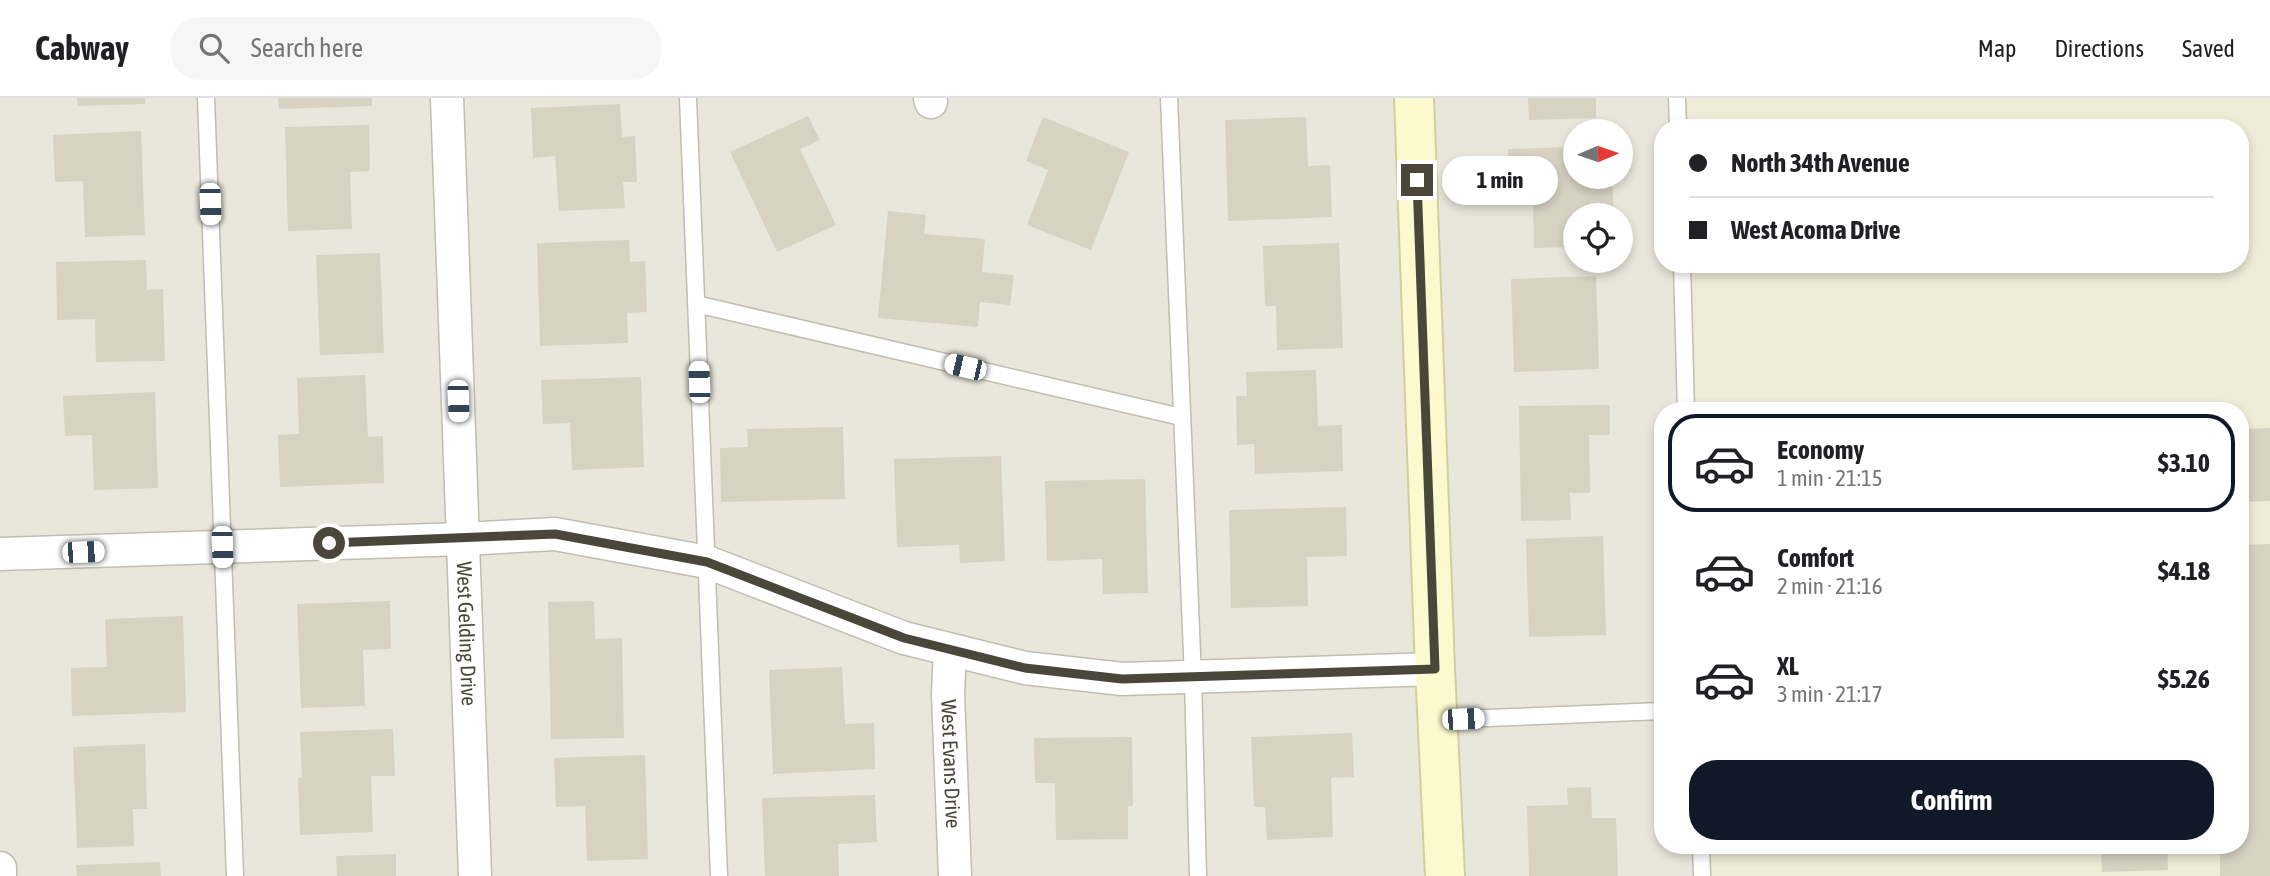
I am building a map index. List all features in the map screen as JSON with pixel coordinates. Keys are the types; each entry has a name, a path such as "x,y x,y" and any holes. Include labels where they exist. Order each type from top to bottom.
{"street":[{"name":"West Gelding Drive","path":"447,98 475,876"},
{"path":"1414,98 1445,876"},
{"path":"0,554 555,534 707,562 904,638 1025,668 1122,679 1435,669"},
{"name":"West Evans Drive","path":"950,650 948,694 955,876"},
{"path":"0,867 0,876"}],"lane":[{"path":"206,98 235,876"},
{"path":"688,98 719,876"},
{"path":"1169,98 1193,678 1198,876"},
{"path":"1677,98 1678,119"},
{"path":"1682,273 1686,402"},
{"path":"696,304 1181,417"},
{"path":"1438,720 1654,711"},
{"path":"1701,854 1702,876"}],"shaded area":[{"path":"0,98 1677,98 1678,119 1654,119 1654,273 1682,273 1686,402 1654,402 1654,854 1701,854 1702,876 0,876"},
{"path":"1677,98 2270,98 2270,876 1702,876 1701,854 2249,854 2249,402 1686,402 1682,273 2249,273 2249,119 1678,119"}],"building":[{"path":"77,98 145,98 145,104 78,106"},
{"path":"278,98 372,98 372,106 279,109"},
{"path":"1528,98 1596,98 1596,118 1529,120"},
{"path":"620,104 622,137 635,136 637,182 623,182 625,208 559,211 555,156 533,158 531,108"},
{"path":"808,116 820,140 800,149 836,225 777,252 730,152"},
{"path":"1043,117 1129,152 1091,250 1027,225 1048,170 1026,161"},
{"path":"1306,117 1308,166 1330,165 1332,217 1228,221 1225,120"},
{"path":"369,125 370,171 350,172 352,229 288,231 285,127"},
{"path":"141,131 145,235 85,237 83,181 55,182 53,135"},
{"path":"1563,147 1563,189 1613,189 1613,203 1563,203 1563,247 1534,248 1533,199 1509,200 1508,149"},
{"path":"888,211 926,215 924,234 985,239 982,272 1014,275 1010,305 980,302 978,327 878,318"},
{"path":"629,240 630,262 645,261 647,312 627,313 628,343 540,346 537,243"},
{"path":"1339,243 1343,348 1277,350 1276,306 1265,306 1263,246"},
{"path":"380,253 384,353 320,355 316,255"},
{"path":"146,260 147,290 163,289 165,361 96,362 95,319 57,320 56,262"},
{"path":"1596,276 1599,369 1514,372 1511,279"},
{"path":"1316,370 1318,426 1342,425 1343,471 1255,474 1254,444 1237,445 1236,396 1247,396 1246,372"},
{"path":"365,375 368,437 383,436 384,483 280,487 278,435 299,434 297,378"},
{"path":"641,377 644,467 572,470 570,423 543,424 541,380"},
{"path":"155,392 158,488 94,490 92,435 65,436 63,396"},
{"path":"1610,405 1610,435 1589,435 1590,493 1570,493 1571,520 1521,521 1519,406"},
{"path":"843,427 845,499 721,502 720,448 748,447 747,429"},
{"path":"2270,428 2270,501 2249,502 2249,429"},
{"path":"1001,456 1005,561 960,563 959,545 897,547 894,459"},
{"path":"1145,479 1148,593 1103,594 1102,559 1047,561 1045,481"},
{"path":"1346,507 1347,556 1307,557 1308,606 1231,608 1229,510"},
{"path":"1603,536 1606,635 1529,637 1526,539"},
{"path":"2270,544 2270,876 2220,876 2220,854 2249,854 2249,545"},
{"path":"390,601 391,649 363,650 365,706 301,708 297,604"},
{"path":"594,601 595,639 622,638 624,738 551,739 548,602"},
{"path":"183,616 186,712 72,716 71,668 107,667 105,619"},
{"path":"842,667 845,724 874,723 875,769 773,774 769,670"},
{"path":"393,729 395,776 371,776 373,832 300,835 300,732"},
{"path":"1352,733 1354,777 1331,778 1333,837 1267,840 1265,807 1254,807 1251,737"},
{"path":"1132,737 1133,806 1128,806 1128,839 1056,840 1055,783 1035,783 1034,738"},
{"path":"145,744 147,809 133,809 134,846 77,848 73,747"},
{"path":"645,755 648,859 587,861 585,806 556,807 554,758"},
{"path":"1591,787 1592,818 1616,818 1618,876 1529,876 1527,806 1568,805 1567,788"},
{"path":"875,795 877,842 838,844 839,876 765,876 762,798"},
{"path":"396,854 396,876 337,876 336,856"},
{"path":"2101,854 2167,854 2168,870 2102,872"},
{"path":"160,862 161,876 77,876 76,865"}],"route":[{"path":"329,543 555,534 707,562 904,638 1025,668 1122,679 1435,669 1417,180"}]}
